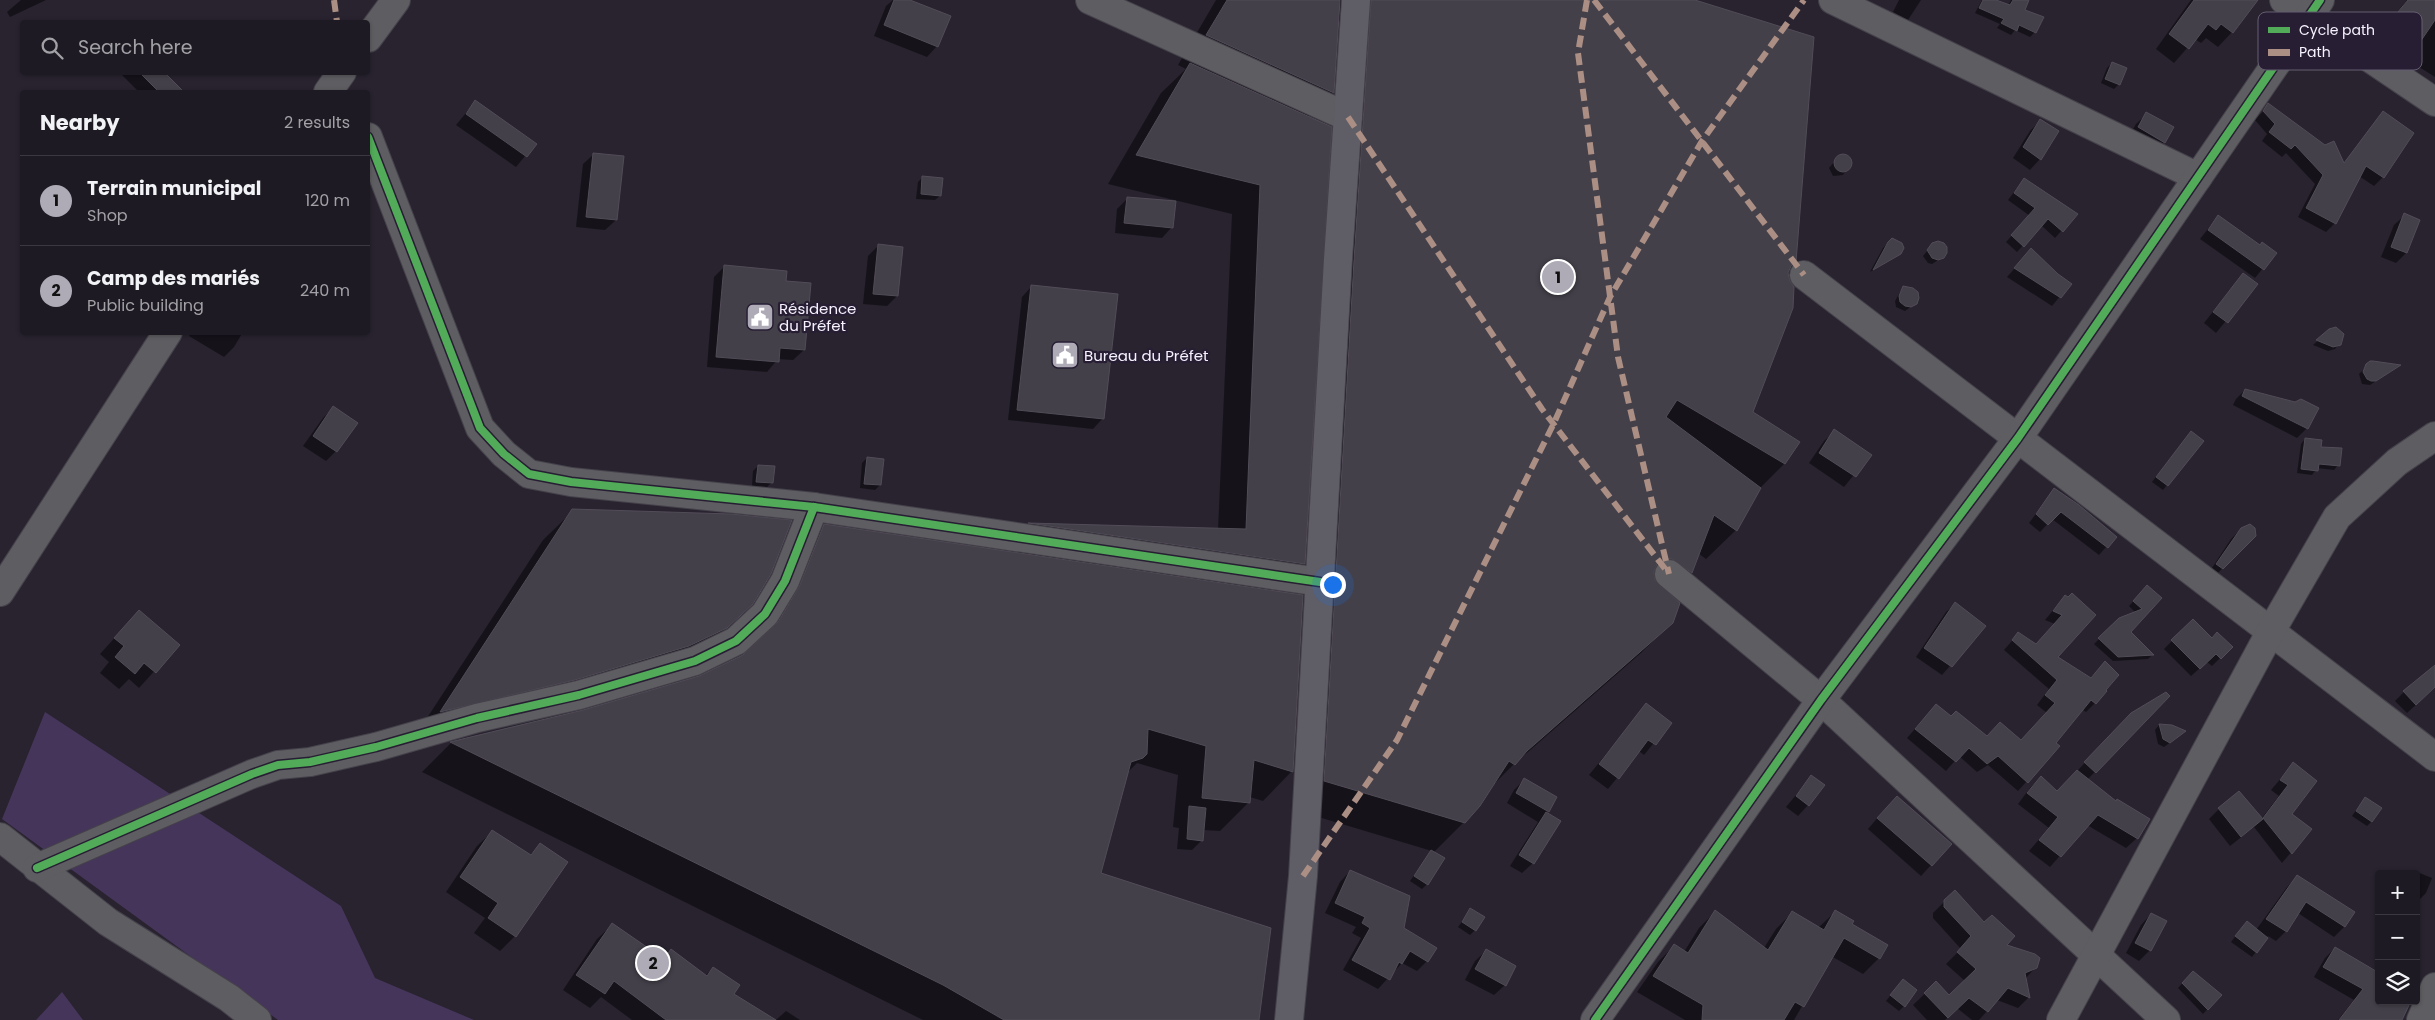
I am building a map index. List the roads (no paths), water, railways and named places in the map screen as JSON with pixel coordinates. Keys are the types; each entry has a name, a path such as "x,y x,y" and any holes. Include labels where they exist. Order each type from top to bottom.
{"main road":[{"path":"1289,1020 1303,876 1356,0"}],"street":[{"path":"370,35 396,0"},
{"path":"1090,0 1348,117"},
{"path":"1833,0 2198,177"},
{"path":"2284,0 2314,8"},
{"path":"1606,1016 1821,700 2018,438 2271,70"},
{"path":"2394,70 2435,102"},
{"path":"329,90 340,75"},
{"path":"343,75 349,90"},
{"path":"370,142 480,428 504,454 529,474 571,482 814,507 1320,582"},
{"path":"1804,275 2435,757"},
{"path":"0,592 166,335"},
{"path":"2060,1020 2271,631 2337,517 2397,462 2435,436"},
{"path":"37,868 252,774 278,765 310,762 376,747 477,718 579,695 695,661 736,641 765,614 785,581 814,507"},
{"path":"1668,574 1821,700 2166,1020"},
{"path":"0,837 108,922 230,998 257,1020"},
{"path":"2421,1020 2435,987"}],"place":[{"name":"Terrain municipal","path":"1558,277"},
{"name":"Résidence du Préfet","path":"760,317"},
{"name":"Bureau du Préfet","path":"1065,355"},
{"name":"Camp des mariés","path":"653,963"}]}
